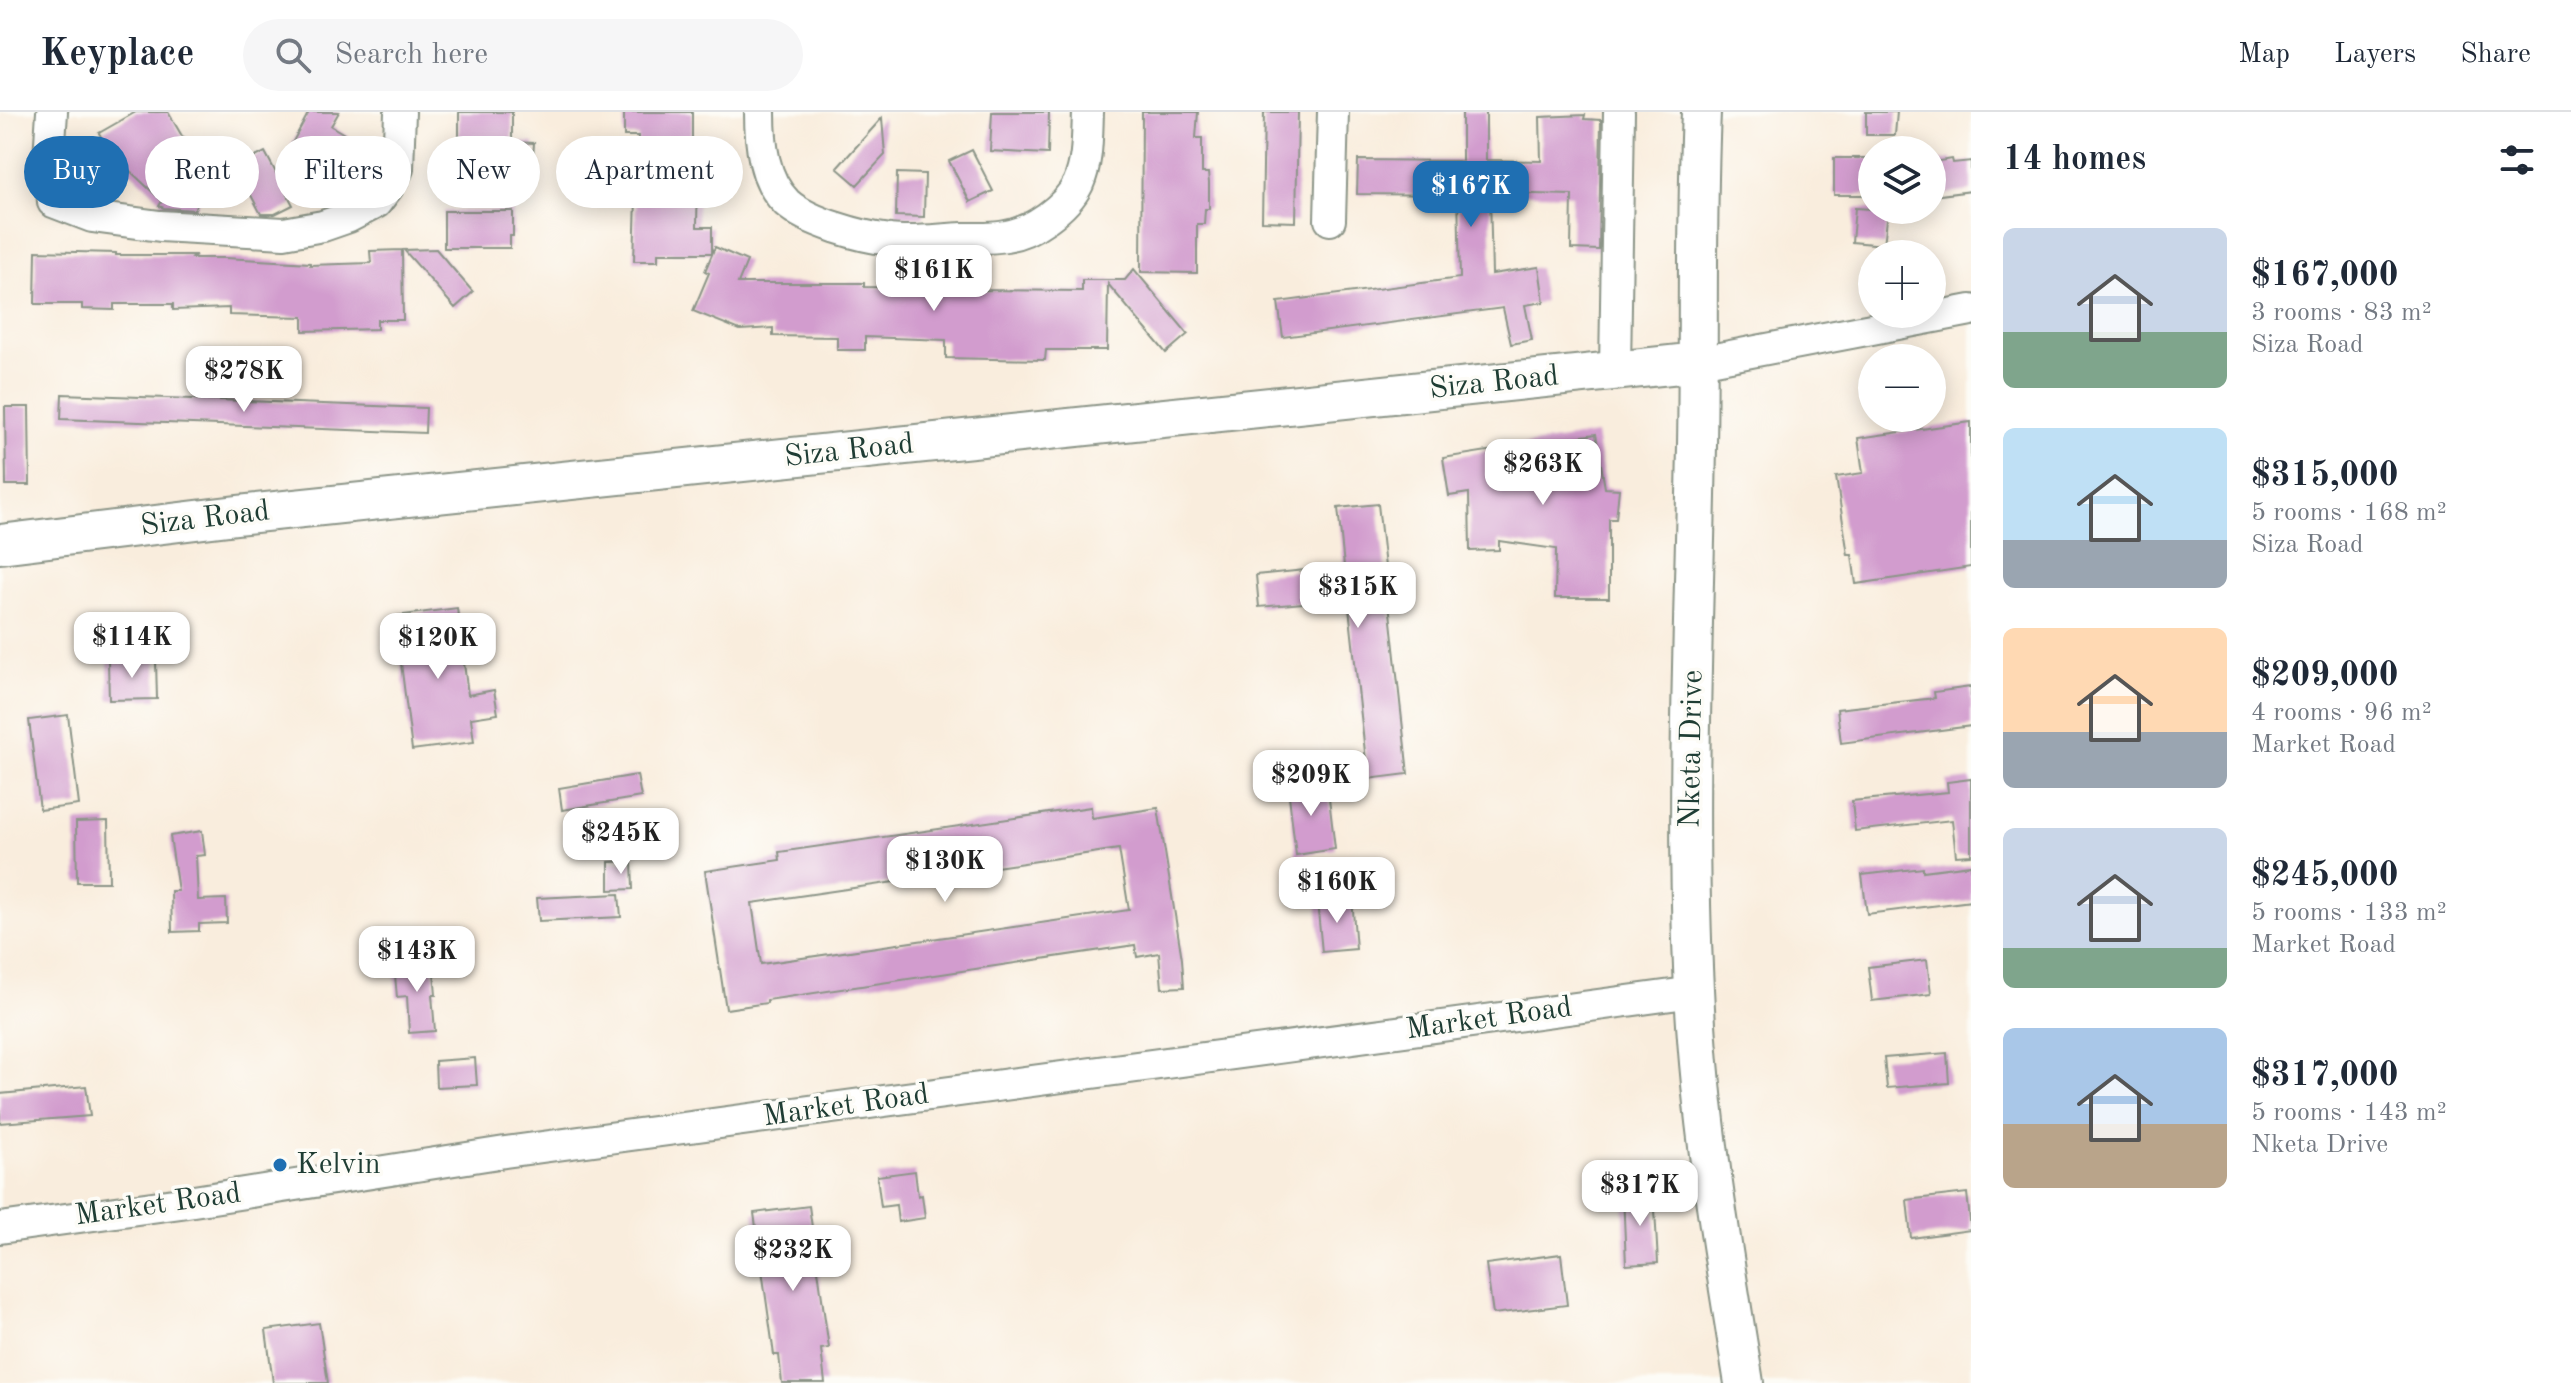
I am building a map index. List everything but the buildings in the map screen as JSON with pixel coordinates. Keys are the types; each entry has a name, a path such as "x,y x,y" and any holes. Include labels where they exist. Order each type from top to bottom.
{"street":[{"path":"52,112 49,158 53,202 92,217 160,226 284,233 323,226 376,203 398,169 400,112"},
{"path":"760,112 760,138 769,176 787,203 816,220 854,233 892,241 1007,236 1039,225 1059,208 1077,185 1085,156 1088,112"},
{"path":"1330,220 1333,112"},
{"path":"1615,370 1619,112"},
{"name":"Nketa Drive","path":"1701,112 1690,860 1694,992 1711,1176 1744,1383"},
{"path":"1699,362 1971,310"},
{"name":"Siza Road","path":"0,544 237,515 1699,362"},
{"name":"Market Road","path":"0,1228 505,1152 1694,992"}],"place":[{"name":"Kelvin","path":"280,1165"}]}
